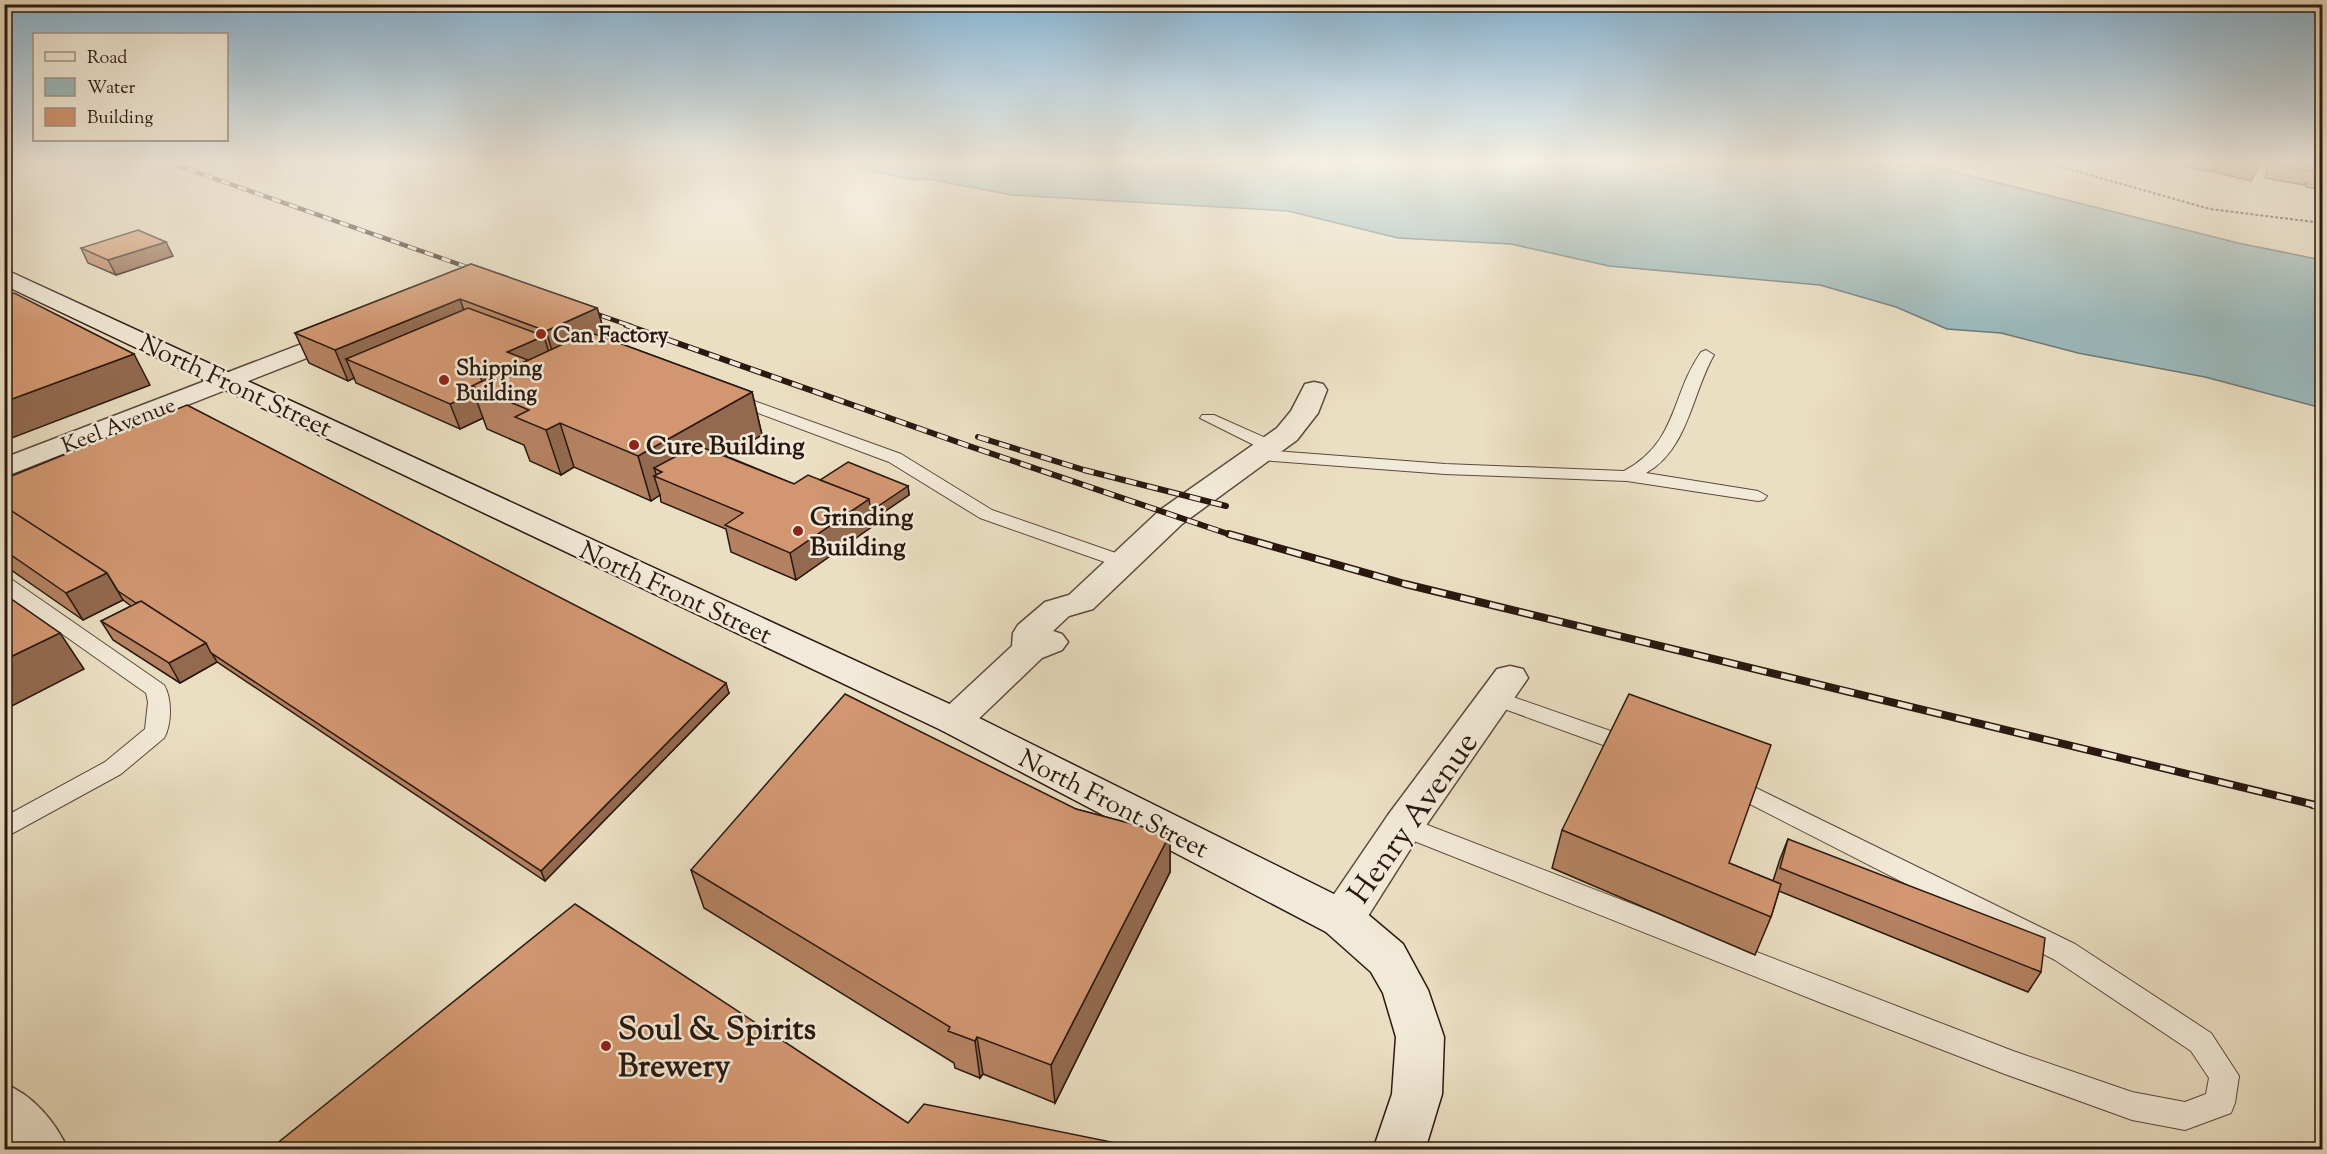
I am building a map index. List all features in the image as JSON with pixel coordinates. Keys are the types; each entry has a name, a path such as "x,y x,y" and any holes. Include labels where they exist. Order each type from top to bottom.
{"street":[{"name":"North Front Street","path":"4,276 954,721 1342,919"},
{"name":"Keel Avenue","path":"4,468 366,326"},
{"path":"954,721 1029,650 1053,641 1077,616 1081,602 1171,517 1287,434 1304,413 1314,390"},
{"name":"Henry Avenue","path":"1399,1149 1417,1094 1420,1037 1405,990 1387,958 1342,919 1403,826 1503,688"},
{"path":"4,1107 42,1149"}],"lane":[{"path":"1627,476 1644,467 1670,442 1694,376 1706,355"},
{"path":"711,391 895,458 986,514 1123,562"},
{"path":"1208,418 1266,451 1445,469 1627,476 1686,483 1758,496"},
{"path":"4,583 156,690 159,702 156,732 113,768 4,829"},
{"path":"1503,688 1614,741"},
{"path":"1403,826 1967,1047 2132,1106 2185,1116 2220,1103 2224,1076 2200,1042 2065,952 1752,795"}],"path":[{"path":"2273,217 2322,223"}],"water":[{"path":"1312,217 2134,217 2238,243 2322,260 2322,408 2205,377 2078,353 2001,333 1947,329 1896,307 1820,285 1609,266 1511,244 1398,238"}],"building":[{"path":"138,230 166,242 108,260 81,248"},
{"path":"471,264 597,308 546,331 460,299 335,350 295,333"},
{"path":"14,293 134,354 4,402 4,296"},
{"path":"468,308 544,336 507,352 528,360 503,372 487,366 478,370 482,381 472,386 474,393 450,404 346,359"},
{"path":"589,332 752,392 638,456 560,423 546,430 515,417 529,410 472,386 493,376 478,370 487,366 503,372"},
{"path":"187,405 726,683 541,871 211,653 206,643 141,601 136,603 118,591 107,573 4,506 4,479"},
{"path":"704,448 794,484 808,475 869,499 790,553 725,525 743,513 654,476 662,472 654,468 682,453 690,456"},
{"path":"848,462 908,486 871,511 869,499 820,480"},
{"path":"4,506 107,573 66,593 4,550"},
{"path":"4,594 60,633 4,660"},
{"path":"141,601 206,643 169,663 101,621"},
{"path":"845,694 1076,809 1170,834 1051,1065 977,1037 975,1041 948,1031 950,1027 691,870"},
{"path":"1629,694 1771,745 1729,863 1781,884 1771,917 1562,830"},
{"path":"1788,839 2045,938 2041,972 1780,868"},
{"name":"Soul & Spirits Brewery","path":"575,904 908,1123 924,1104 1121,1144 1119,1149 270,1149"}],"railway":[{"path":"324,217 481,272"},
{"path":"585,310 631,326"},
{"path":"626,325 966,445 1234,536"},
{"path":"978,437 1084,470 1226,506"},
{"path":"1229,534 1405,584 2319,806"},
{"path":"2313,805 2322,807"}],"place":[{"name":"Can Factory","path":"541,334"},
{"name":"Shipping Building","path":"444,380"},
{"name":"Cure Building","path":"634,445"},
{"name":"Grinding Building","path":"798,531"},
{"name":"Soul & Spirits Brewery","path":"606,1046"}]}
